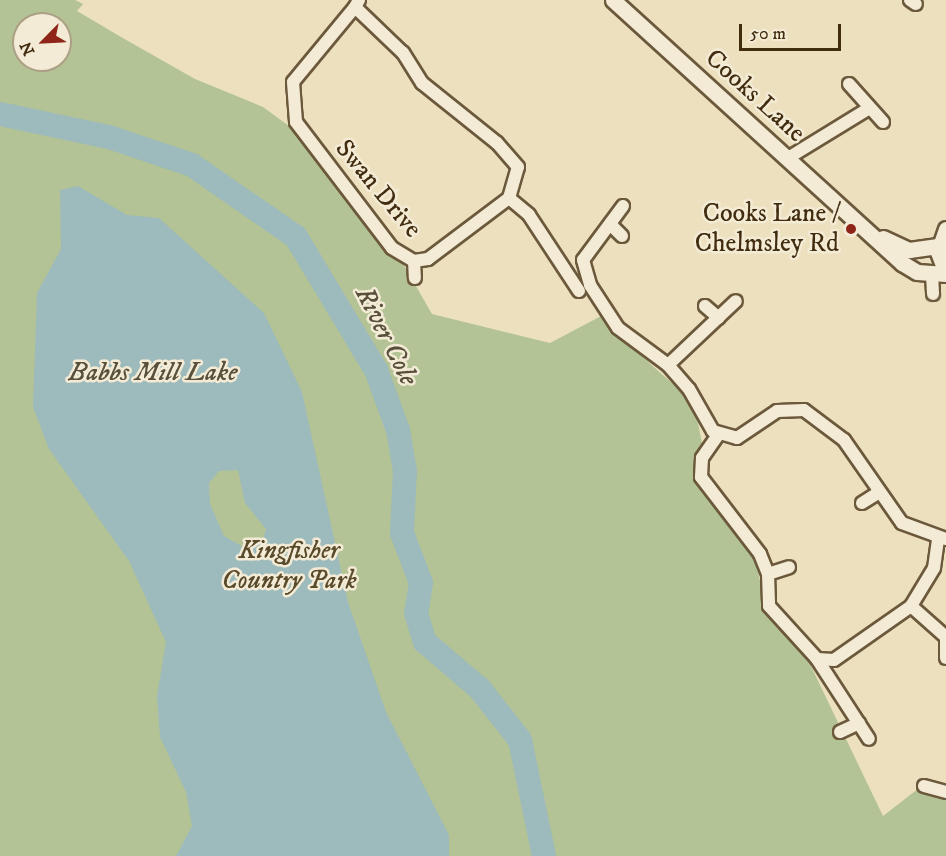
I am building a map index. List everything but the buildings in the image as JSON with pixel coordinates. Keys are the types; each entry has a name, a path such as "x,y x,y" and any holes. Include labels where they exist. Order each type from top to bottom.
{"street":[{"name":"Cooks Lane","path":"613,0 902,263 941,274 943,236 909,250 864,227"},
{"name":"Swan Drive","path":"357,4 403,53 429,90 513,159 519,176 509,198 441,253 414,261 392,248 296,122 293,82 357,4"},
{"path":"849,84 868,109 883,122"},
{"path":"788,158 868,109"},
{"path":"509,198 529,215 579,291"},
{"path":"623,206 583,260 590,285 618,328 668,365 718,435 737,438 777,411 804,410 844,440 878,493 902,523 942,539 930,576 911,606 834,660 817,659"},
{"path":"610,224 622,236"},
{"path":"414,261 414,278"},
{"path":"933,294 941,274"},
{"path":"668,365 736,301"},
{"path":"705,306 719,318"},
{"path":"718,435 702,458 701,477 760,554 768,574 770,606 817,659 833,691 869,739"},
{"path":"862,503 878,493"},
{"path":"768,574 789,567"},
{"path":"911,606 946,638 946,658"},
{"path":"840,732 859,723"},
{"path":"924,786 946,792"}],"green space":[{"name":"Kingfisher Country Park","path":"0,0 75,0 83,4 77,11 121,37 195,79 263,107 289,126 405,267 432,314 550,343 603,315 616,333 694,403 702,443 694,463 697,480 756,561 765,606 808,660 883,816 923,785 925,792 946,799 946,856 0,856"}],"water":[{"name":"Babbs Mill Lake","path":"78,186 127,215 159,218 264,313 302,392 348,602 386,712 449,835 449,856 176,856 192,826 186,792 160,737 157,696 166,642 129,561 49,449 33,407 37,293 61,249 60,190","holes":["238,470 245,503 266,529 262,543 247,549 224,536 210,504 209,483 219,471"]}],"waterway":[{"name":"River Cole","path":"0,114 109,137 192,165 296,237 376,370 398,430 405,471 402,533 421,583 416,613 425,642 480,689 520,740 544,856"}],"place":[{"name":"Cooks Lane / Chelmsley Rd","path":"851,229"}]}
